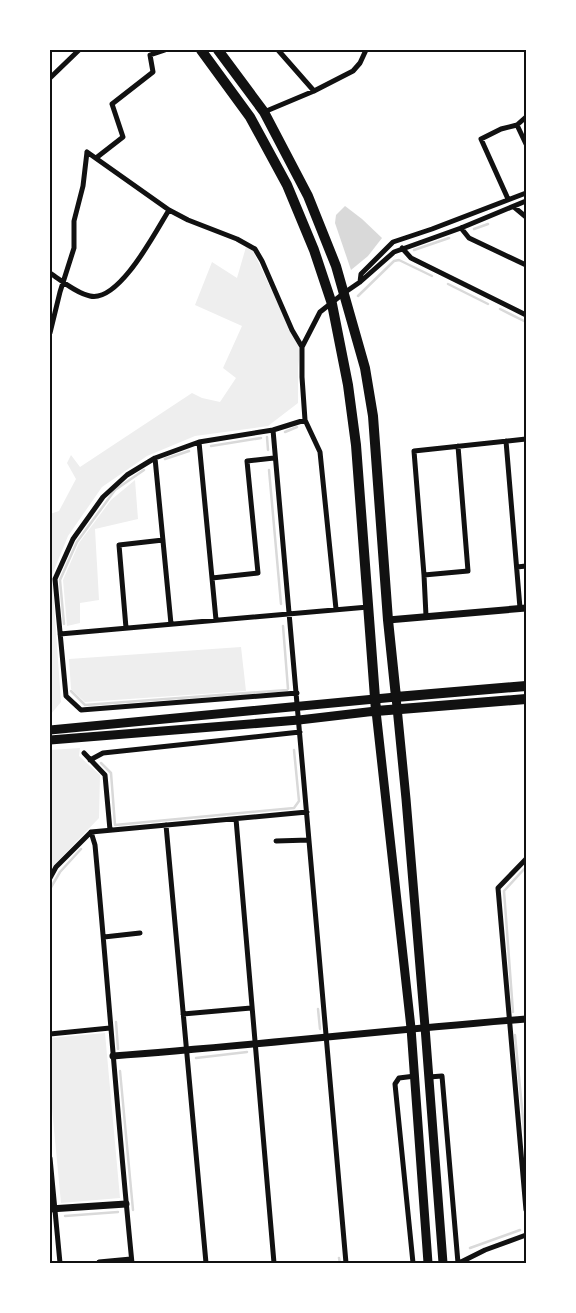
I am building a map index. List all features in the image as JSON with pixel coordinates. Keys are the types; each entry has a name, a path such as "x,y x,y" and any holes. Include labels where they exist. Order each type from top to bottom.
{"highway":[{"path":"201,50 250,117 279,169 298,207 332,304 348,385 356,445 376,711 526,698"},
{"path":"218,50 264,112 308,196 336,266 365,368 373,416 388,620 396,698 526,686"}],"main road":[{"path":"51,728 396,698 425,1027 443,1263"},
{"path":"50,740 299,720 376,711 411,1028 428,1263"}],"street":[{"path":"50,78 80,50"},
{"path":"96,158 123,137 112,104 153,72 150,55 165,50"},
{"path":"278,50 314,91"},
{"path":"264,112 314,91 353,71 360,63 366,50"},
{"path":"508,199 481,139 501,129 517,125 526,117"},
{"path":"517,125 526,144"},
{"path":"50,333 60,292 74,248 74,221 83,186 87,152 169,210 188,220 237,239 254,250 262,261 292,330 302,347"},
{"path":"360,282 361,274 393,242 526,193"},
{"path":"336,609 320,452 305,420 302,347 320,312 332,304 344,292 360,282 394,252 461,228 526,201"},
{"path":"514,207 526,217"},
{"path":"50,273 80,292 92,297 102,295 115,288 132,268 169,210"},
{"path":"461,228 469,238 526,265"},
{"path":"402,248 412,258 526,315"},
{"path":"297,693 81,710 66,696 55,579 73,538 103,497 127,474 155,458 199,442 273,430 305,420"},
{"path":"273,430 346,1263"},
{"path":"426,616 414,451 526,439"},
{"path":"388,620 523,608 517,567 506,441"},
{"path":"199,442 216,620"},
{"path":"424,575 468,571 458,446"},
{"path":"155,458 171,624"},
{"path":"212,578 258,573 247,461 274,458"},
{"path":"126,628 119,545 163,540"},
{"path":"517,567 526,566"},
{"path":"60,634 368,607"},
{"path":"90,760 103,752 300,732"},
{"path":"84,753 105,775 110,830"},
{"path":"50,878 56,867 91,832 307,812"},
{"path":"236,819 274,1263"},
{"path":"166,825 206,1263"},
{"path":"91,832 95,845 104,937 110,1028 132,1261 99,1262"},
{"path":"276,841 309,840"},
{"path":"526,859 498,888 509,1021 524,1163 526,1210"},
{"path":"104,937 140,933"},
{"path":"183,1014 252,1008"},
{"path":"113,1056 255,1045 411,1028 526,1020"},
{"path":"50,1034 110,1028"},
{"path":"413,1263 395,1084 399,1078 415,1076"},
{"path":"429,1077 442,1076 458,1263 485,1250 526,1235"},
{"path":"50,1158 52,1209 60,1263"},
{"path":"52,1209 126,1204"}],"shaded area":[{"path":"345,206 382,238 368,256 351,270 335,223 336,215"},
{"path":"246,247 253,251 300,350 298,403 268,426 195,436 147,456 102,487 68,536 52,575 61,702 51,714 50,514 59,511 76,479 67,463 71,455 80,467 192,393 202,398 220,402 236,378 223,368 242,326 195,305 212,262 237,278"},
{"path":"135,480 138,519 95,529 99,600 80,603 80,623 67,626 63,580 79,543 111,500"},
{"path":"241,647 246,691 85,702 71,689 69,659"},
{"path":"80,748 79,756 100,775 99,818 50,871 50,750"},
{"path":"105,1033 120,1198 61,1203 50,1087 50,1038"}],"waterway":[{"path":"474,229 488,224"},
{"path":"414,250 449,238"},
{"path":"358,296 394,261 399,260 432,276"},
{"path":"448,284 488,304"},
{"path":"500,309 526,322"},
{"path":"285,432 297,427"},
{"path":"267,437 268,450"},
{"path":"211,446 261,438"},
{"path":"165,459 189,451"},
{"path":"64,624 60,580 77,542 115,490 144,470"},
{"path":"269,470 281,604"},
{"path":"283,626 288,689"},
{"path":"71,691 85,705 287,690"},
{"path":"101,763 111,773 115,825 294,808 299,801 294,750"},
{"path":"50,889 60,872 81,849"},
{"path":"513,1012 504,891 526,867"},
{"path":"318,1009 320,1029"},
{"path":"116,1022 118,1049"},
{"path":"515,1035 526,1150"},
{"path":"196,1058 247,1052"},
{"path":"120,1071 133,1210"},
{"path":"65,1216 118,1212"},
{"path":"470,1248 520,1230"},
{"path":"339,1258 340,1263"}]}
